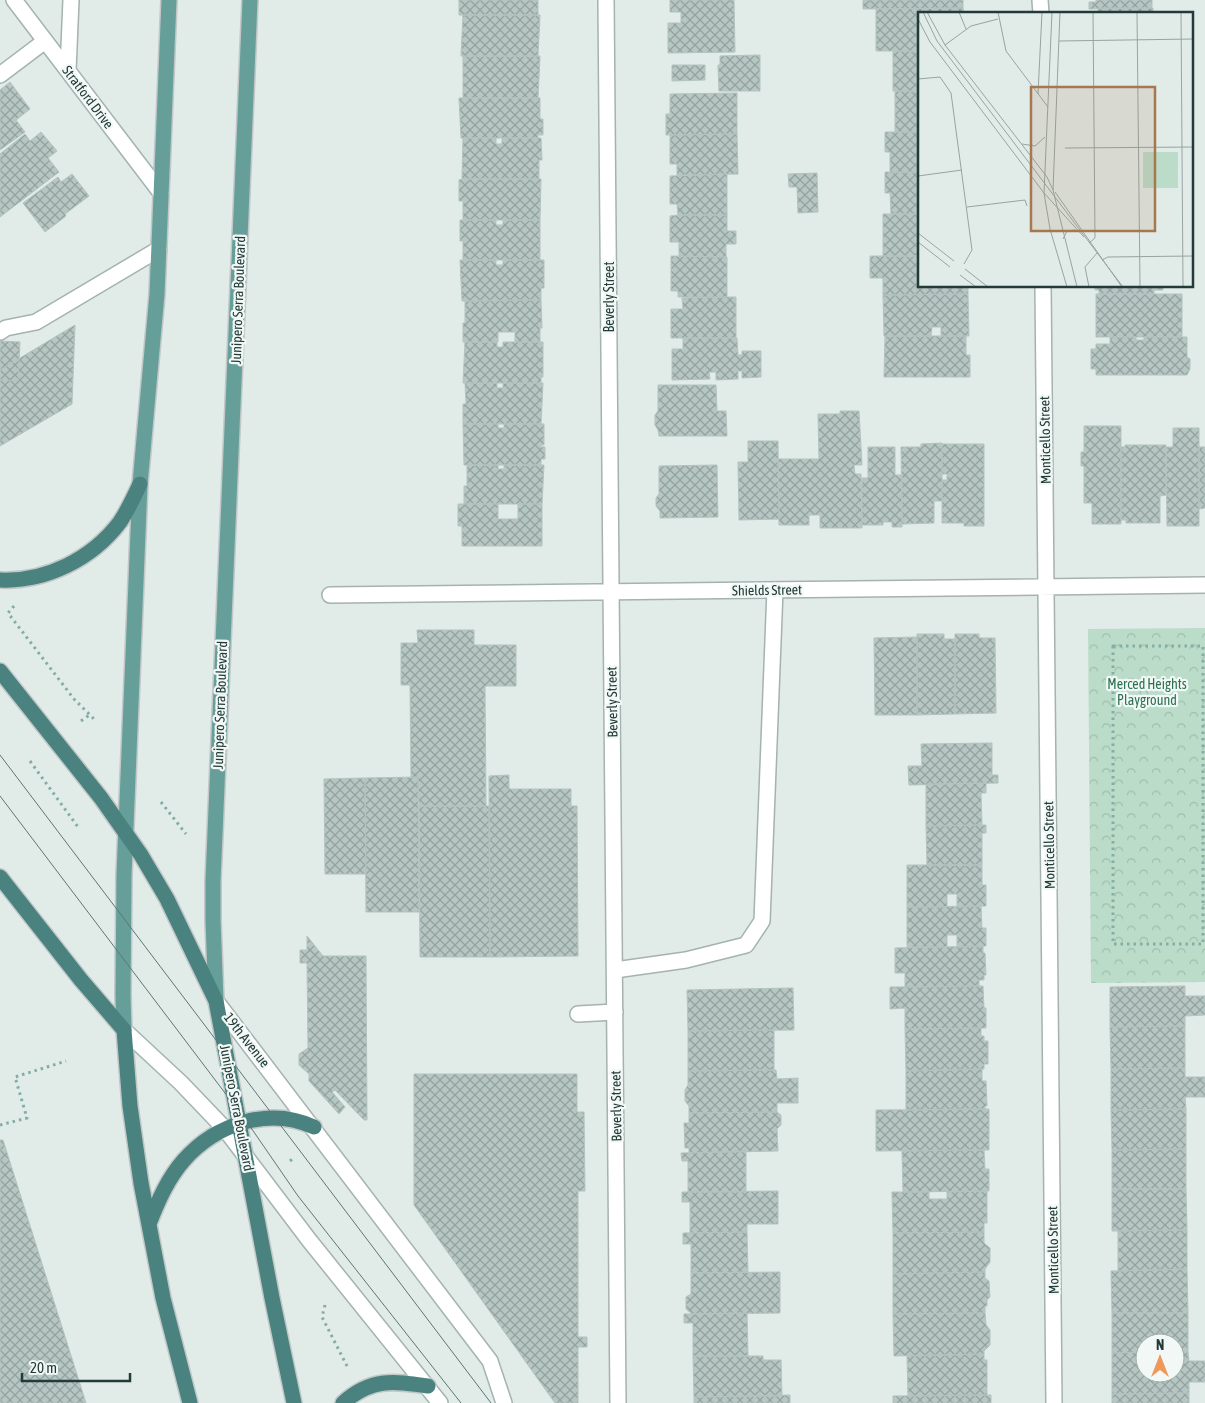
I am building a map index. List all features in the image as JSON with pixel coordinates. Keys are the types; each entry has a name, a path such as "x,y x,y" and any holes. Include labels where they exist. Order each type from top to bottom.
{"highway":[{"path":"0,580 14,581 43,576 73,563 105,538 119,522 131,504 140,484"},
{"name":"19th Avenue","path":"0,671 126,833 154,875 216,1001"},
{"path":"0,877 81,980 124,1030 130,1106 148,1224 163,1298 190,1403"},
{"name":"Junipero Serra Boulevard","path":"216,1001 272,1298 294,1403"},
{"path":"148,1224 164,1190 184,1160 202,1144 225,1129 260,1119 288,1118 314,1127"},
{"path":"343,1403 360,1390 382,1382 428,1386"}],"main road":[{"path":"124,1030 123,958 126,833 140,484 159,249 169,0"},
{"name":"Junipero Serra Boulevard","path":"216,1001 213,881 250,0"}],"street":[{"name":"Stratford Drive","path":"14,0 161,193"},
{"path":"68,71 71,0"},
{"name":"Beverly Street","path":"606,0 618,1403"},
{"path":"0,75 45,41"},
{"path":"0,332 6,328 36,322 159,249"},
{"name":"Monticello Street","path":"1043,288 1054,1403"},
{"name":"Shields Street","path":"330,595 1205,585"},
{"path":"615,970 686,960 746,945 762,921 775,590"},
{"name":"19th Avenue","path":"216,1001 314,1127 490,1362 504,1403"},
{"path":"578,1014 615,1012"},
{"path":"124,1030 181,1082 225,1129 309,1240 440,1403"}],"path":[{"path":"17,603 8,613 74,699 96,721"},
{"path":"1113,646 1203,646 1204,783 1203,944 1113,944 1113,646"},
{"path":"81,721 90,714"},
{"path":"30,761 78,827"},
{"path":"161,802 186,834"},
{"path":"0,1125 27,1118 15,1077 66,1061"},
{"path":"290,1162 295,1157"},
{"path":"325,1305 322,1317 350,1372"}],"green space":[{"name":"Merced Heights Playground","path":"1205,628 1205,982 1091,983 1088,629"}],"building":[{"path":"459,0 538,0 538,15 459,15"},
{"path":"670,0 734,0 735,52 668,53 668,23 681,23 681,12 670,12"},
{"path":"863,0 963,0 963,8 863,9"},
{"path":"1096,0 1152,0 1152,8 1089,9 1089,2 1096,2"},
{"path":"963,8 964,12 918,12 918,51 876,51 876,9"},
{"path":"1098,8 1153,8 1153,12 1098,12"},
{"path":"463,15 540,15 538,56 461,56"},
{"path":"893,51 918,51 918,91 893,91"},
{"path":"760,55 760,91 719,91 718,65 720,65 720,56"},
{"path":"463,56 540,56 538,98 463,98"},
{"path":"672,65 705,65 705,80 672,81"},
{"path":"10,82 30,109 16,120 25,132 0,150 0,90"},
{"path":"895,91 918,91 918,132 895,132"},
{"path":"737,93 737,134 666,135 666,114 670,114 670,94"},
{"path":"459,98 540,98 540,119 543,119 543,135 538,135 538,138 461,138"},
{"path":"41,132 57,151 48,158 59,172 0,217 0,154 25,134 30,141"},
{"path":"885,132 918,132 918,172 890,173 890,152 885,152"},
{"path":"737,134 738,174 677,175 677,164 670,164 670,135"},
{"path":"463,138 496,138 496,144 502,144 502,138 541,138 542,160 539,160 539,179 462,179"},
{"path":"885,172 918,172 918,214 891,214 890,193 885,193"},
{"path":"817,173 818,212 798,213 797,187 789,187 788,174"},
{"path":"72,174 89,196 45,232 23,203 58,177 61,182"},
{"path":"727,174 727,215 678,215 677,204 670,204 670,176"},
{"path":"541,179 540,220 463,220 463,201 459,201 459,180"},
{"path":"883,214 918,214 918,256 883,256"},
{"path":"727,215 727,231 736,231 736,244 726,244 726,257 679,256 679,242 670,242 670,216"},
{"path":"460,220 496,220 496,225 503,225 503,220 540,220 540,260 463,260 463,241 460,241"},
{"path":"671,256 727,257 727,297 678,297 678,291 671,291"},
{"path":"870,256 918,256 918,288 968,288 968,294 883,295 883,278 870,278"},
{"path":"460,260 496,260 496,265 503,265 503,260 544,260 544,288 541,288 541,300 462,301"},
{"path":"1095,288 1163,288 1163,290 1154,290 1154,294 1099,294 1099,290 1095,290"},
{"path":"968,294 969,336 941,336 941,327 932,327 931,336 884,336 883,295"},
{"path":"1096,294 1182,294 1182,337 1096,337"},
{"path":"736,297 736,338 671,338 671,309 683,309 682,298"},
{"path":"541,300 542,328 540,328 540,342 515,342 515,332 498,332 498,342 463,342 465,301"},
{"path":"75,325 72,404 0,446 0,370"},
{"path":"885,336 966,336 966,355 970,355 970,377 884,377"},
{"path":"1110,337 1136,337 1136,340 1144,340 1144,337 1187,337 1187,357 1190,359 1190,369 1187,375 1096,375 1096,369 1091,369 1091,349 1096,349 1096,344 1110,344"},
{"path":"683,338 737,338 738,355 742,355 742,351 761,351 761,377 742,378 742,371 738,371 738,379 716,380 716,372 709,372 710,379 672,380 672,349 683,349"},
{"path":"0,341 20,342 18,381 0,380"},
{"path":"465,342 497,342 497,347 503,347 503,342 543,342 543,377 541,377 541,383 463,383"},
{"path":"465,383 497,383 497,388 503,388 503,383 543,383 541,424 463,424 463,404 466,404"},
{"path":"658,385 716,385 717,411 726,411 727,436 659,436 655,425 655,415 658,411"},
{"path":"840,411 859,411 862,465 854,465 855,474 861,474 862,528 820,528 820,515 809,515 809,525 779,525 778,459 819,459 818,414 840,414"},
{"path":"463,424 498,424 498,428 504,428 504,424 544,424 544,445 541,445 541,447 545,447 545,459 541,459 541,465 464,465"},
{"path":"1084,426 1121,426 1121,524 1092,524 1092,503 1084,503 1084,466 1081,466 1081,452 1084,452"},
{"path":"1173,428 1199,428 1199,526 1167,526 1166,447 1173,447"},
{"path":"748,441 778,441 779,519 739,520 738,462 748,462"},
{"path":"942,443 942,501 934,501 934,523 902,524 901,447 921,447 921,444"},
{"path":"942,444 984,444 984,526 964,526 964,523 942,523 942,480 947,480 947,474 942,474"},
{"path":"1125,445 1166,445 1166,495 1160,496 1160,523 1126,523 1126,520 1121,520 1121,447 1125,447"},
{"path":"868,447 895,447 895,475 902,475 902,527 892,527 892,522 883,522 883,525 862,525 862,478 868,478"},
{"path":"1199,447 1205,447 1205,508 1199,509"},
{"path":"467,465 498,465 498,469 504,469 504,465 544,465 542,504 464,504 464,486 467,486"},
{"path":"717,465 718,517 660,518 660,511 656,506 656,498 659,494 659,466"},
{"path":"458,504 498,504 498,519 518,519 518,504 542,504 542,546 462,546 462,526 458,526"},
{"path":"417,630 474,630 474,645 516,645 516,686 485,686 486,806 419,806 418,777 411,778 410,685 401,685 401,643 418,643"},
{"path":"917,634 944,634 944,639 955,639 955,714 917,715"},
{"path":"955,634 979,634 979,638 995,638 996,713 955,714"},
{"path":"917,637 917,715 875,715 874,638"},
{"path":"992,743 992,775 998,775 998,783 909,785 908,766 922,766 921,744"},
{"path":"509,775 509,789 571,789 571,806 577,806 578,956 490,957 489,776"},
{"path":"418,777 419,912 366,912 365,778"},
{"path":"365,778 366,874 325,874 324,779"},
{"path":"986,783 986,793 981,793 982,825 926,826 926,784"},
{"path":"419,806 489,806 490,957 420,957"},
{"path":"986,825 986,833 982,833 982,865 927,865 926,826"},
{"path":"907,865 982,865 982,885 986,885 986,906 957,907 957,894 947,894 947,907 907,907"},
{"path":"981,906 982,928 986,928 986,946 957,947 957,935 947,935 947,947 907,947 907,907"},
{"path":"307,936 323,956 366,956 367,1120 364,1120 335,1090 332,1092 345,1107 339,1114 309,1081 309,1074 299,1065 299,1054 308,1048 307,963 300,963 300,950 307,950"},
{"path":"983,946 986,975 984,975 984,980 979,980 979,986 905,987 905,973 895,973 895,948"},
{"path":"983,986 986,1028 905,1029 905,1008 890,1009 890,987"},
{"path":"1185,986 1185,996 1205,996 1205,1015 1185,1016 1185,1026 1110,1027 1110,987"},
{"path":"793,988 794,1030 688,1031 687,990"},
{"path":"1185,1026 1185,1068 1111,1069 1110,1027"},
{"path":"981,1028 981,1036 984,1036 984,1041 988,1041 988,1064 984,1064 984,1069 906,1071 905,1029"},
{"path":"774,1030 774,1070 688,1071 688,1031"},
{"path":"1185,1068 1185,1077 1205,1077 1205,1097 1185,1097 1186,1109 1111,1110 1111,1069"},
{"path":"982,1069 982,1081 986,1081 987,1106 985,1106 985,1109 906,1110 906,1071"},
{"path":"776,1070 777,1079 798,1078 798,1103 777,1103 777,1112 689,1113 689,1106 685,1101 688,1071"},
{"path":"414,1074 577,1074 577,1112 584,1112 585,1191 578,1191 578,1337 587,1337 587,1347 578,1347 578,1403 555,1403 414,1205"},
{"path":"989,1109 989,1150 876,1151 876,1110"},
{"path":"1186,1109 1186,1149 1112,1150 1111,1110"},
{"path":"777,1112 781,1115 781,1125 777,1129 778,1151 689,1153 689,1148 685,1148 684,1123 689,1123 689,1113"},
{"path":"0,1140 3,1140 86,1403 0,1403"},
{"path":"1186,1149 1186,1189 1112,1189 1112,1150"},
{"path":"984,1150 985,1169 989,1169 989,1191 903,1192 902,1151"},
{"path":"746,1151 746,1192 688,1192 688,1161 682,1161 681,1153"},
{"path":"1112,1189 1186,1189 1187,1230 1112,1231"},
{"path":"778,1191 778,1224 747,1224 747,1232 690,1233 690,1202 682,1202 682,1192"},
{"path":"987,1191 987,1223 984,1223 984,1232 893,1233 892,1192 929,1192 929,1199 947,1199 947,1192"},
{"path":"1187,1230 1187,1269 1118,1271 1118,1231"},
{"path":"747,1232 748,1272 691,1273 691,1244 683,1244 683,1233"},
{"path":"984,1232 984,1243 990,1248 990,1262 985,1272 893,1274 893,1233"},
{"path":"1187,1269 1188,1313 1112,1313 1111,1271"},
{"path":"780,1272 780,1313 692,1314 686,1309 686,1297 691,1294 691,1273"},
{"path":"985,1272 985,1278 989,1281 990,1297 987,1300 987,1306 985,1306 985,1313 893,1314 893,1274"},
{"path":"747,1313 748,1356 693,1356 693,1323 684,1323 684,1314"},
{"path":"985,1313 986,1325 990,1330 990,1345 984,1351 984,1354 894,1356 893,1314"},
{"path":"1112,1313 1188,1313 1188,1352 1185,1352 1185,1333 1135,1333 1135,1352 1112,1353"},
{"path":"1135,1352 1135,1383 1185,1383 1185,1352 1188,1352 1189,1361 1205,1361 1205,1382 1189,1382 1189,1393 1112,1394 1112,1353"},
{"path":"984,1354 984,1360 987,1360 987,1395 908,1396 907,1356"},
{"path":"693,1356 763,1356 763,1360 781,1360 782,1396 694,1397"},
{"path":"1189,1393 1189,1403 1112,1403 1112,1394"},
{"path":"790,1395 790,1403 694,1403 694,1397"},
{"path":"991,1395 991,1403 893,1403 893,1396"}],"tram line":[{"path":"0,755 491,1403"},
{"path":"0,796 247,1122 298,1196 461,1403"}]}
